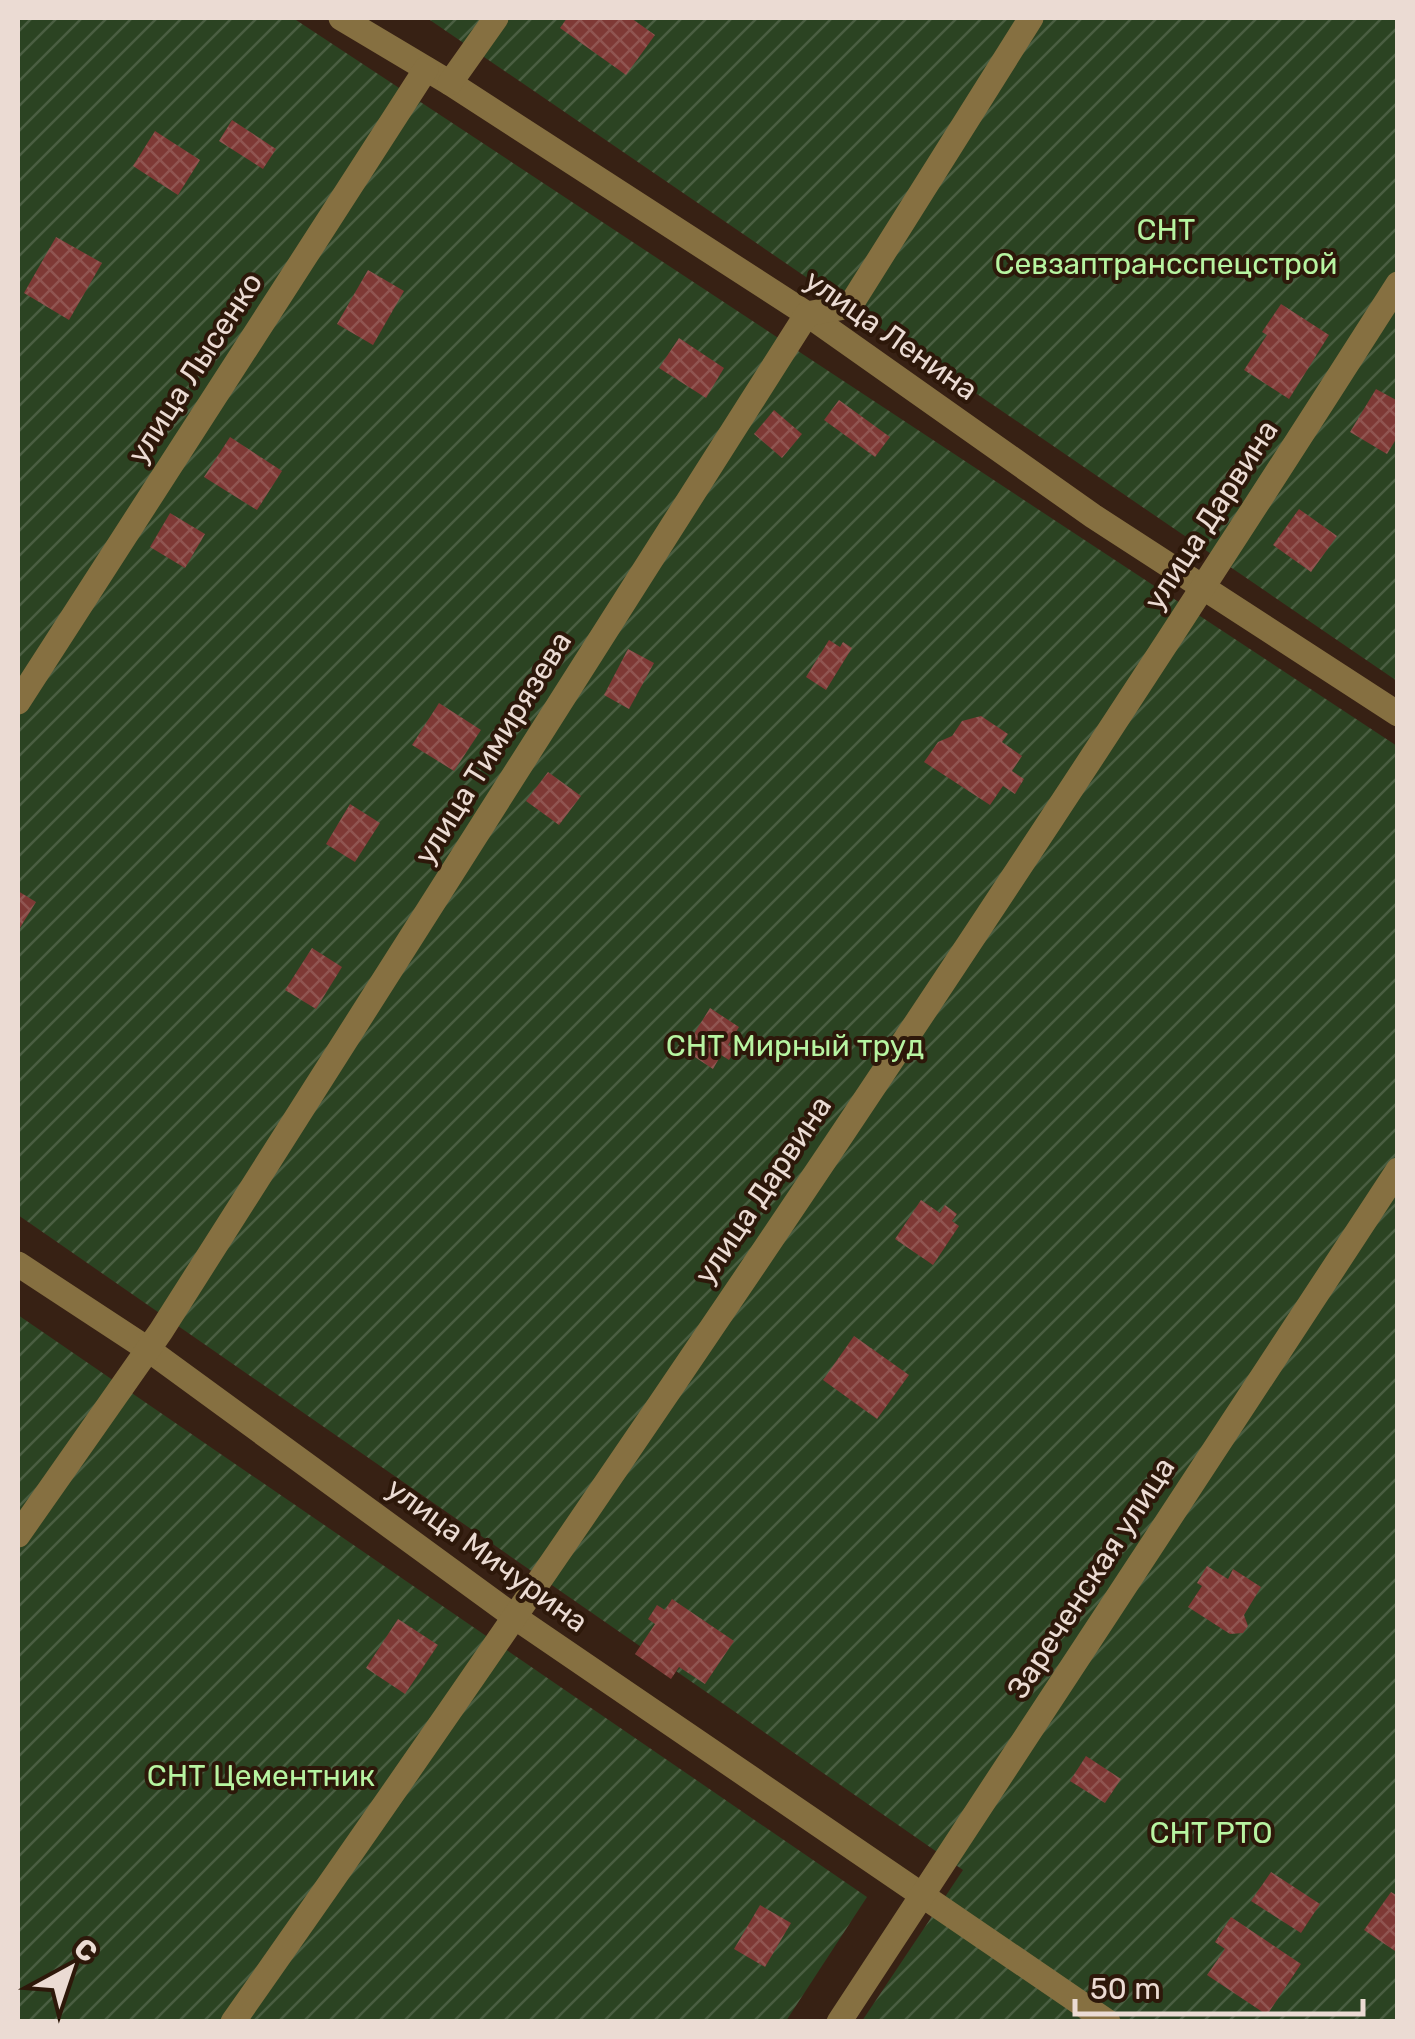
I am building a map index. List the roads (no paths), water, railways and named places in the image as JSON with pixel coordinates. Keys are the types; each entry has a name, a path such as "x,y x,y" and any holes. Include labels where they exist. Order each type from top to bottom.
{"street":[{"name":"улица Ленина","path":"341,18 450,83 807,314 1093,516 1398,714"},
{"path":"450,83 496,18"},
{"path":"807,314 850,306 1032,18"},
{"name":"улица Лысенко","path":"18,702 426,69"},
{"name":"улица Дарвина","path":"233,2022 516,1618 1204,588 1398,284"},
{"name":"улица Тимирязева","path":"18,1534 149,1350 807,314"},
{"name":"Зареченская улица","path":"839,2022 1398,1170"},
{"name":"улица Мичурина","path":"18,1264 149,1350 516,1618 1108,2022"}],"park label":[{"name":"СНТ Севзаптрансспецстрой","path":"1166,247"},
{"name":"СНТ Мирный труд","path":"795,1046"},
{"name":"СНТ Цементник","path":"261,1776"},
{"name":"СНТ РТО","path":"1211,1833"}]}
